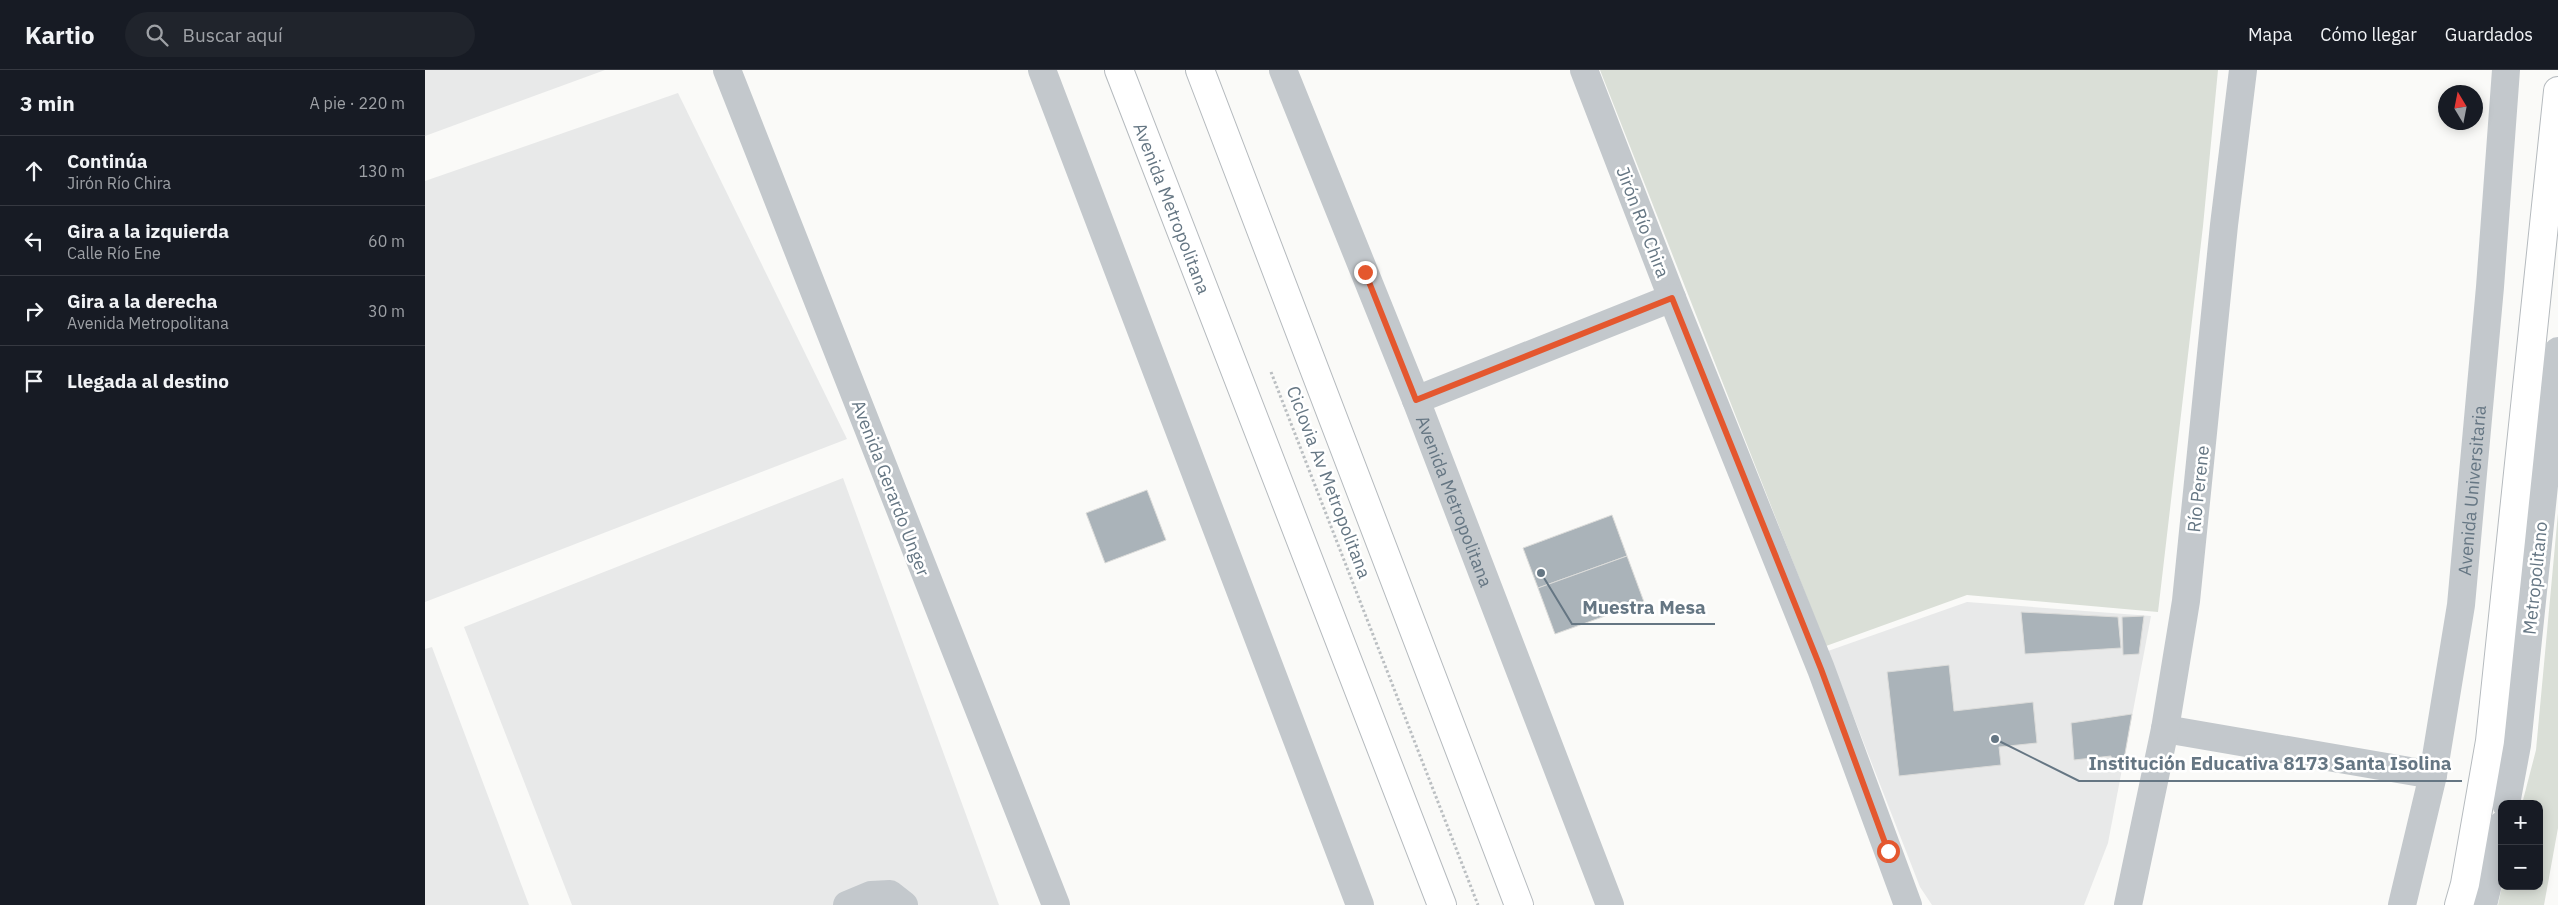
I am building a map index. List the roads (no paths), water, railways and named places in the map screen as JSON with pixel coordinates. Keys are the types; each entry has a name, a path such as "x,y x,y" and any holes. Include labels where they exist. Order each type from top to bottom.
{"main road":[{"name":"Avenida Metropolitana","path":"1119,70 1442,905"},
{"path":"1200,70 1519,905"},
{"path":"2459,905 2465,884 2490,741 2558,90"}],"street":[{"name":"Avenida Gerardo Unger","path":"727,70 1056,905"},
{"path":"1042,70 1361,905"},
{"name":"Avenida Metropolitana","path":"1283,70 1416,400 1610,905"},
{"name":"Jirón Río Chira","path":"1584,70 1672,298 1821,669 1908,905"},
{"name":"Río Perene","path":"2128,905 2165,729 2186,600 2243,70"},
{"name":"Avenida Universitaria","path":"2402,905 2433,775 2461,605 2490,288 2506,70"},
{"path":"1416,400 1672,298"},
{"name":"Metropolitano","path":"2507,800 2517,745 2558,351"},
{"path":"2165,729 2433,775"},
{"path":"2483,905 2498,842"},
{"path":"847,905 871,895 890,894 904,905"}],"place":[{"name":"Muestra Mesa","path":"1541,573"},
{"name":"Institución Educativa 8173 Santa Isolina","path":"1995,739"}]}
